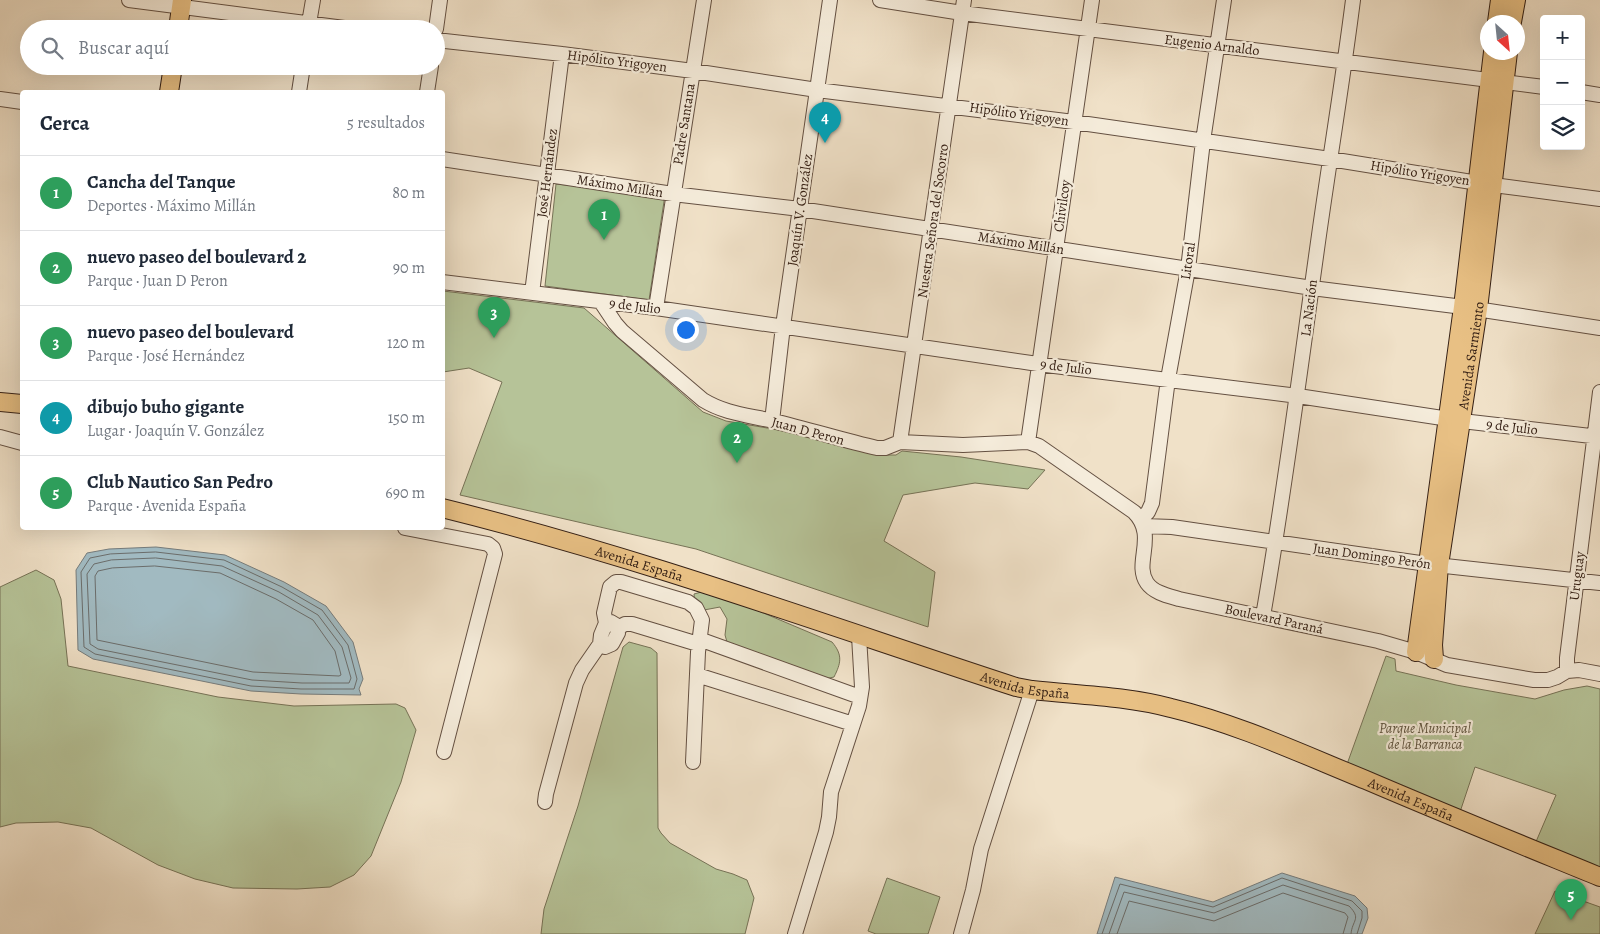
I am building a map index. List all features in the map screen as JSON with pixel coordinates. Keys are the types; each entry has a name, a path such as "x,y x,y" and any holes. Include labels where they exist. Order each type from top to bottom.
{"main road":[{"path":"1498,15 1500,0"},
{"path":"1513,15 1516,0"},
{"path":"179,20 182,3"},
{"name":"Avenida Sarmiento","path":"1494,60 1497,82"},
{"name":"Avenida Sarmiento","path":"1416,652 1433,564 1471,308 1497,82 1505,60"},
{"path":"169,90 172,75"},
{"path":"0,402 20,404"},
{"name":"Avenida España","path":"445,509 520,528 691,578 859,636 1016,687 1143,702 1211,719 1262,737 1600,877"},
{"name":"Avenida Sarmiento","path":"1433,564 1434,659"}],"street":[{"path":"129,0 182,3 276,20"},
{"path":"310,20 313,0"},
{"path":"437,20 440,0"},
{"name":"Padre Santana","path":"656,308 704,0"},
{"name":"Joaquín V. González","path":"772,421 783,326 830,0"},
{"name":"Eugenio Arnaldo","path":"880,0 963,6 1088,30 1540,87"},
{"name":"Chivilcoy","path":"1028,442 1092,0"},
{"name":"Litoral","path":"1143,522 1152,503 1168,379 1188,269 1203,141 1224,0"},
{"name":"La Nación","path":"1263,616 1298,396 1353,0"},
{"name":"Nuestra Señora del Socorro","path":"900,442 963,6"},
{"name":"Hipólito Yrigoyen","path":"445,41 562,54 817,90 1074,122 1330,159 1485,184 1600,199"},
{"name":"José Hernández","path":"532,293 562,54"},
{"path":"299,90 302,75"},
{"path":"427,90 430,75"},
{"path":"1585,93 1600,95"},
{"path":"0,100 20,102"},
{"name":"Máximo Millán","path":"445,159 673,194 800,209 1312,288 1471,308 1600,328"},
{"name":"9 de Julio","path":"445,282 656,308 1038,364 1168,379 1298,396 1454,420 1597,437"},
{"name":"Juan D Peron","path":"601,302 622,331 703,400 714,407 730,413 772,421 877,448 885,448 900,442 963,445 1028,442"},
{"name":"Uruguay","path":"1568,671 1567,658 1597,437 1600,392"},
{"path":"0,436 20,442"},
{"path":"1028,442 1047,450 1134,512 1143,522"},
{"name":"Juan Domingo Perón","path":"1143,522 1433,564 1600,583"},
{"name":"Boulevard Paraná","path":"1143,522 1146,538 1143,568 1147,583 1155,590 1179,600 1378,641 1416,652 1447,665 1534,680 1548,680 1568,671 1579,670 1600,674"},
{"path":"415,530 488,544 493,548 495,554 444,752"},
{"path":"612,625 604,613 610,587 616,582 688,602 696,608 702,620 702,627 699,642 693,762"},
{"path":"545,802 576,683 582,670 600,644 601,634 612,625 632,624 699,642 860,697"},
{"path":"795,934 826,832 831,792 860,697 862,687 859,636"},
{"path":"697,675 853,724"},
{"path":"961,934 973,890 981,849 1032,690"}],"green space":[{"path":"556,184 665,195 649,300 545,286"},
{"path":"445,291 584,308 703,412 726,421 773,429 885,455 896,455 902,451 961,457 1045,470 1028,489 975,483 903,495 884,541 935,572 928,627 696,549 460,495 502,382 469,368 445,372"},
{"path":"36,570 54,580 61,599 68,666 218,697 294,706 396,704 405,708 416,730 401,782 371,856 354,875 330,887 297,889 233,888 195,879 158,865 91,828 58,822 16,823 0,827 0,587"},
{"path":"709,590 832,642 838,651 840,659 834,677 816,681 729,649 725,635 727,619 720,607 704,610 695,605 694,594"},
{"path":"629,642 651,648 657,653 658,828 670,843 716,869 747,880 754,898 745,934 541,934 544,909 578,806 623,647"},
{"name":"Parque Municipal de la Barranca","path":"1386,656 1395,659 1396,671 1456,685 1535,699 1564,690 1587,686 1600,689 1600,870 1535,844 1556,795 1475,767 1460,812 1346,767"},
{"path":"887,878 940,897 928,934 876,934 868,931"},
{"path":"1555,891 1600,907 1600,934 1535,934"}],"water":[{"path":"156,547 225,555 284,582 326,606 353,642 363,679 359,689 361,695 251,691 93,659 78,650 76,570 87,553 109,549"},
{"path":"1282,873 1355,896 1367,908 1368,918 1362,934 1097,934 1115,877 1213,902"}],"place":[{"name":"dibujo buho gigante","path":"825,143"},
{"name":"Cancha del Tanque","path":"604,240"},
{"name":"nuevo paseo del boulevard","path":"494,338"},
{"name":"nuevo paseo del boulevard 2","path":"737,463"},
{"name":"Club Nautico San Pedro","path":"1571,920"}]}
